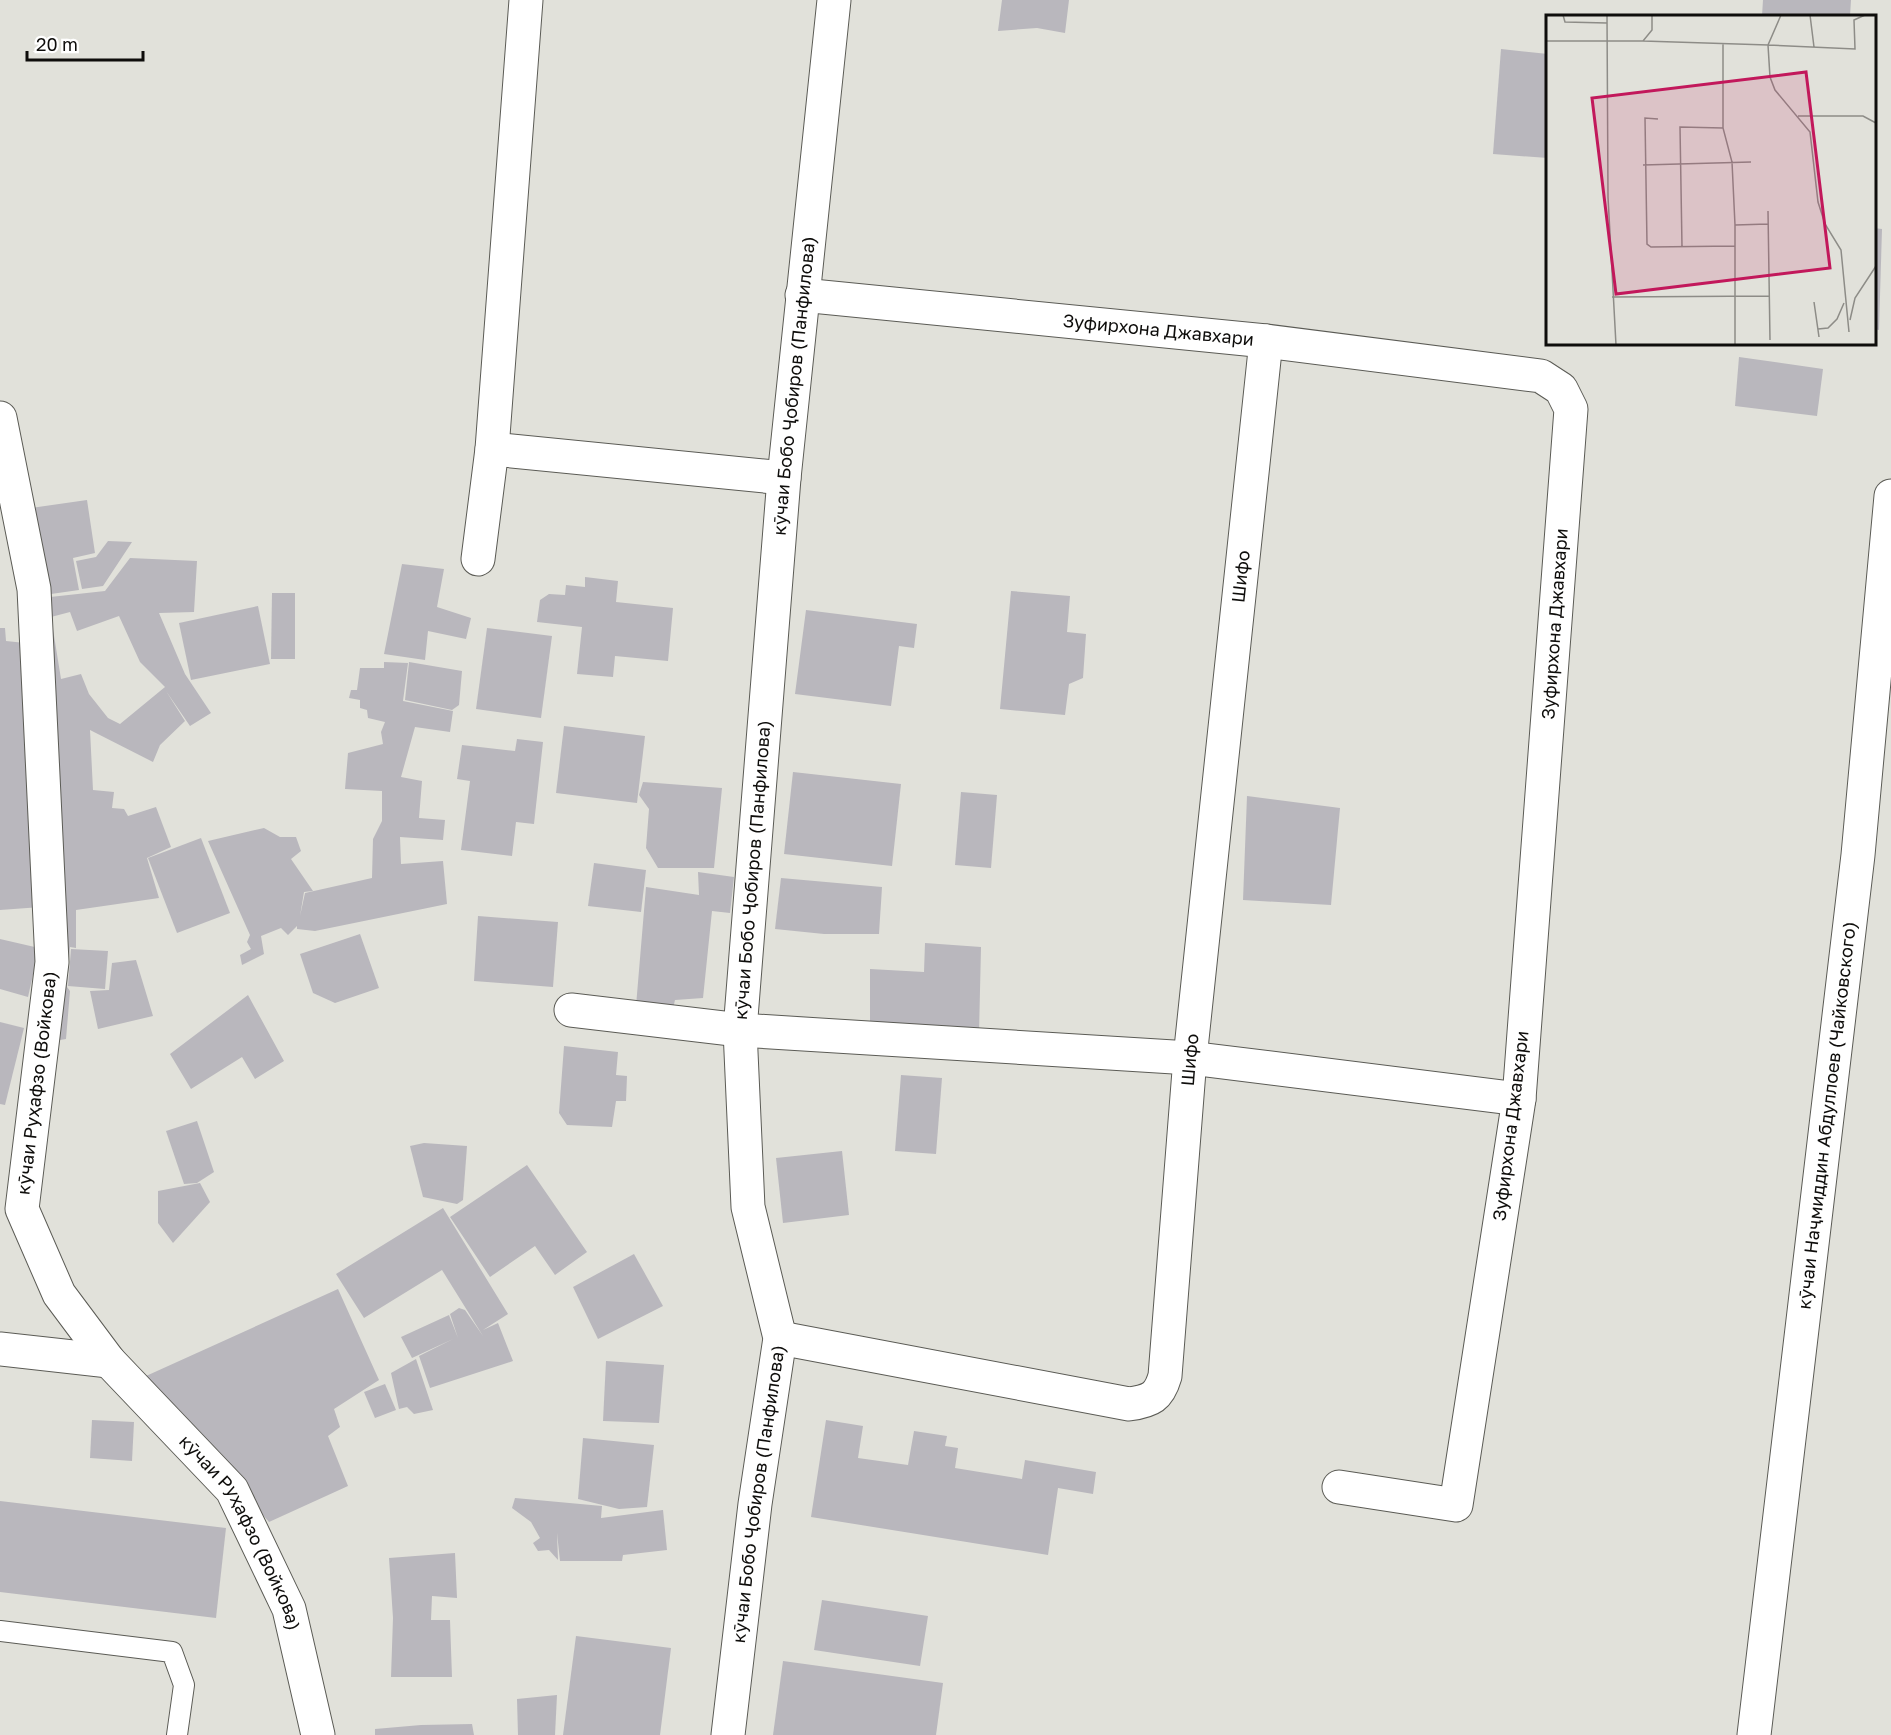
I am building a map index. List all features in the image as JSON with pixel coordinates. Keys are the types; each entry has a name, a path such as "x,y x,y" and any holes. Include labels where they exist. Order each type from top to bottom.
{"street":[{"path":"478,559 492,449 526,0"},
{"name":"кӯчаи Бобо Ҷобиров (Панфилова)","path":"728,1735 755,1504 780,1338 748,1207 740,1030 784,477 834,0"},
{"name":"Зуфирхона Джавхари","path":"802,295 1266,340 1541,376 1562,389 1571,409 1519,1099 1456,1505 1339,1487"},
{"name":"Шифо","path":"780,1338 1129,1404 1148,1401 1160,1393 1165,1376 1190,1058 1266,340"},
{"name":"кӯчаи Руҳафзо (Войкова)","path":"0,418 34,590 52,962 22,1209 59,1294 109,1361 232,1490 289,1609 318,1735"},
{"path":"492,449 784,477"},
{"name":"кӯчаи Наҷмиддин Абдуллоев (Чайковского)","path":"1754,1735 1858,855 1891,496"},
{"path":"571,1010 740,1030 1190,1058 1519,1099"},
{"path":"0,1349 109,1361"}],"lane":[{"path":"0,1631 172,1652 184,1685 177,1735"}],"building":[{"path":"1002,0 1069,0 1065,33 1037,28 998,31"},
{"path":"1763,0 1851,0 1850,15 1762,15"},
{"path":"1501,49 1546,54 1546,158 1493,154"},
{"path":"1876,228 1882,229 1879,330 1876,329"},
{"path":"1739,357 1823,369 1817,416 1735,406"},
{"path":"87,500 95,553 73,558 79,590 44,595 31,508"},
{"path":"108,541 132,542 103,586 82,589 76,561 96,557"},
{"path":"130,558 197,561 194,612 159,613 185,674 211,713 190,726 166,691 185,721 160,745 153,762 90,730 93,790 114,792 112,808 124,809 128,816 156,807 171,847 147,858 159,898 76,910 76,948 70,947 67,987 70,991 66,1039 48,1042 41,598 105,591","holes":["70,612 77,631 119,616 140,662 165,687 120,724 108,718 89,694 81,674 61,679 51,617"]},
{"path":"402,564 444,569 437,607 471,618 466,639 428,631 425,660 384,654"},
{"path":"585,577 618,581 616,602 673,608 668,661 615,656 613,677 577,674 582,627 537,622 540,600 549,594 565,595 566,585 585,587"},
{"path":"1011,591 1070,596 1067,632 1086,634 1083,678 1069,684 1065,715 1000,709"},
{"path":"272,593 295,593 295,659 271,659"},
{"path":"258,606 270,664 191,680 179,623"},
{"path":"806,610 917,624 914,648 899,646 891,706 795,694"},
{"path":"0,628 5,628 6,641 25,643 41,907 0,910"},
{"path":"487,628 552,636 541,718 476,709"},
{"path":"384,662 408,663 403,701 453,711 450,732 415,727 401,777 422,781 419,818 445,820 443,840 400,837 401,864 443,861 447,904 315,931 297,929 297,926 288,935 281,928 261,936 264,954 242,965 240,955 251,949 247,942 250,935 208,841 264,828 280,837 296,837 301,851 291,859 313,891 304,892 300,916 305,893 372,878 373,839 382,821 382,791 345,789 348,753 383,744 381,732 385,722 368,718 367,710 360,708 360,700 349,698 351,690 357,690 360,668 384,668"},
{"path":"409,662 462,671 459,705 452,710 405,700"},
{"path":"564,726 645,736 637,803 556,793"},
{"path":"517,739 543,742 534,824 516,822 512,856 461,850 470,781 457,779 462,745 515,751"},
{"path":"793,772 901,784 892,866 784,854"},
{"path":"643,782 722,788 714,868 658,868 646,848 649,809 639,795"},
{"path":"961,792 997,795 991,868 955,865"},
{"path":"1247,796 1340,808 1331,905 1243,900"},
{"path":"201,838 230,913 177,933 148,858"},
{"path":"594,863 646,870 641,912 588,906"},
{"path":"698,872 734,877 730,913 712,911 703,998 675,1000 672,1013 636,1006 646,887 699,895"},
{"path":"781,878 882,887 879,934 824,934 775,929"},
{"path":"478,916 558,922 553,987 474,981"},
{"path":"360,934 379,988 335,1003 313,993 300,954"},
{"path":"0,939 39,948 28,997 0,989"},
{"path":"925,943 981,947 979,1034 870,1027 870,969 924,972"},
{"path":"71,949 108,951 105,989 68,986"},
{"path":"136,960 153,1016 98,1029 90,991 109,990 112,963"},
{"path":"248,995 284,1061 255,1079 242,1057 191,1089 170,1054"},
{"path":"0,1022 24,1028 5,1105 0,1104"},
{"path":"564,1046 618,1052 616,1075 627,1076 626,1101 616,1101 612,1127 567,1125 559,1113"},
{"path":"901,1075 942,1078 936,1154 895,1151"},
{"path":"197,1121 214,1172 197,1183 184,1184 166,1131"},
{"path":"424,1143 467,1146 463,1200 457,1204 423,1197 410,1146"},
{"path":"842,1151 849,1215 783,1223 776,1158"},
{"path":"527,1165 587,1252 555,1275 535,1246 490,1277 450,1217"},
{"path":"200,1183 210,1202 173,1243 158,1223 158,1191"},
{"path":"443,1208 508,1314 483,1330 498,1323 513,1361 430,1388 419,1356 453,1339 412,1358 401,1337 449,1315 458,1338 450,1314 459,1308 465,1310 483,1336 442,1270 364,1318 336,1274"},
{"path":"634,1254 663,1306 598,1339 573,1287"},
{"path":"338,1289 379,1380 334,1409 340,1427 328,1436 348,1486 269,1522 146,1376"},
{"path":"416,1359 433,1410 414,1414 407,1407 399,1409 391,1373"},
{"path":"606,1361 664,1365 659,1423 603,1421"},
{"path":"385,1384 396,1410 375,1418 364,1392"},
{"path":"92,1420 134,1422 132,1461 90,1458"},
{"path":"826,1420 863,1426 858,1458 908,1465 914,1431 947,1436 945,1446 958,1448 955,1468 1022,1479 1025,1460 1096,1472 1093,1494 1058,1488 1048,1555 811,1517"},
{"path":"583,1438 654,1445 647,1507 619,1509 578,1499"},
{"path":"515,1498 602,1506 601,1518 663,1510 667,1550 623,1555 622,1561 560,1561 557,1533 558,1560 549,1550 538,1551 533,1543 540,1538 531,1522 512,1508"},
{"path":"0,1501 226,1528 216,1618 0,1592"},
{"path":"455,1553 457,1598 432,1596 431,1620 450,1620 452,1677 391,1677 393,1618 389,1558"},
{"path":"822,1600 928,1616 920,1666 814,1650"},
{"path":"576,1636 671,1648 660,1735 563,1735"},
{"path":"783,1661 943,1683 936,1735 773,1735"},
{"path":"557,1695 555,1735 518,1735 517,1699"},
{"path":"472,1724 474,1735 375,1735 375,1729"}]}
